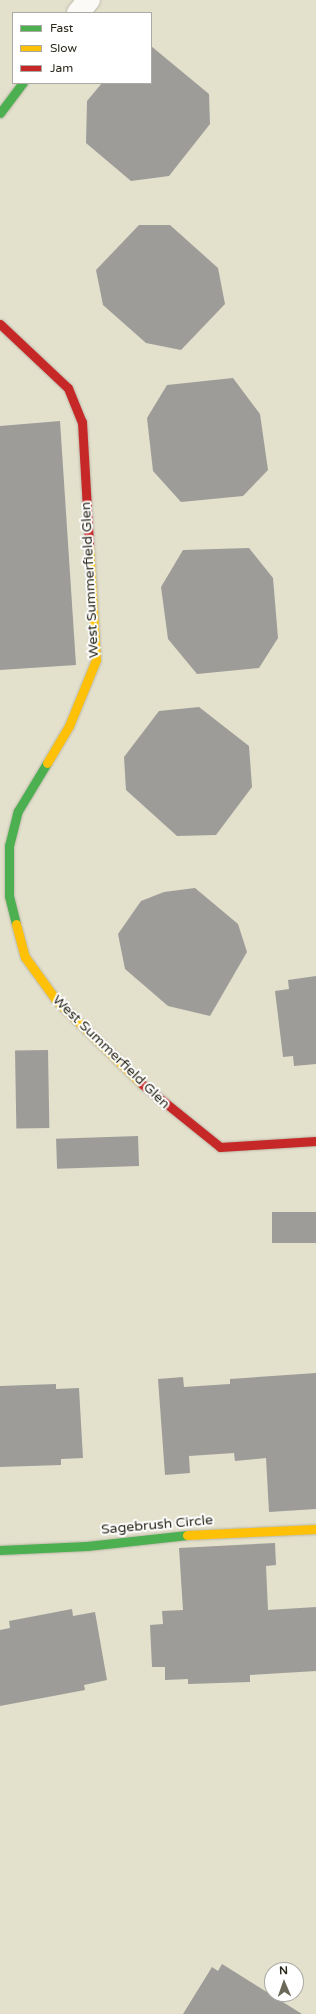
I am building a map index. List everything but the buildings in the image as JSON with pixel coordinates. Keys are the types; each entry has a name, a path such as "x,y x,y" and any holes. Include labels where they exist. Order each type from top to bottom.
{"street":[{"path":"79,12 89,0"},
{"path":"0,112 22,84"},
{"name":"West Summerfield Glen","path":"0,324 68,388 82,422 96,660 88,686 69,726 18,811 9,846 9,896 26,957 56,1000 162,1104 220,1147 316,1141"},
{"name":"Sagebrush Circle","path":"0,1550 87,1546 158,1536 316,1529"}],"traffic: fast":[{"path":"0,113 22,84"},
{"path":"16,924 9,896 9,846 18,811 47,763"},
{"path":"0,1550 87,1546 187,1535"}],"traffic: slow":[{"path":"47,763 69,726 96,660 89,544"},
{"path":"16,924 25,957 56,1000 142,1084"},
{"path":"187,1535 316,1529"}],"traffic: jam":[{"path":"0,324 68,388 82,422 89,544"},
{"path":"142,1084 220,1147 316,1141"}]}
